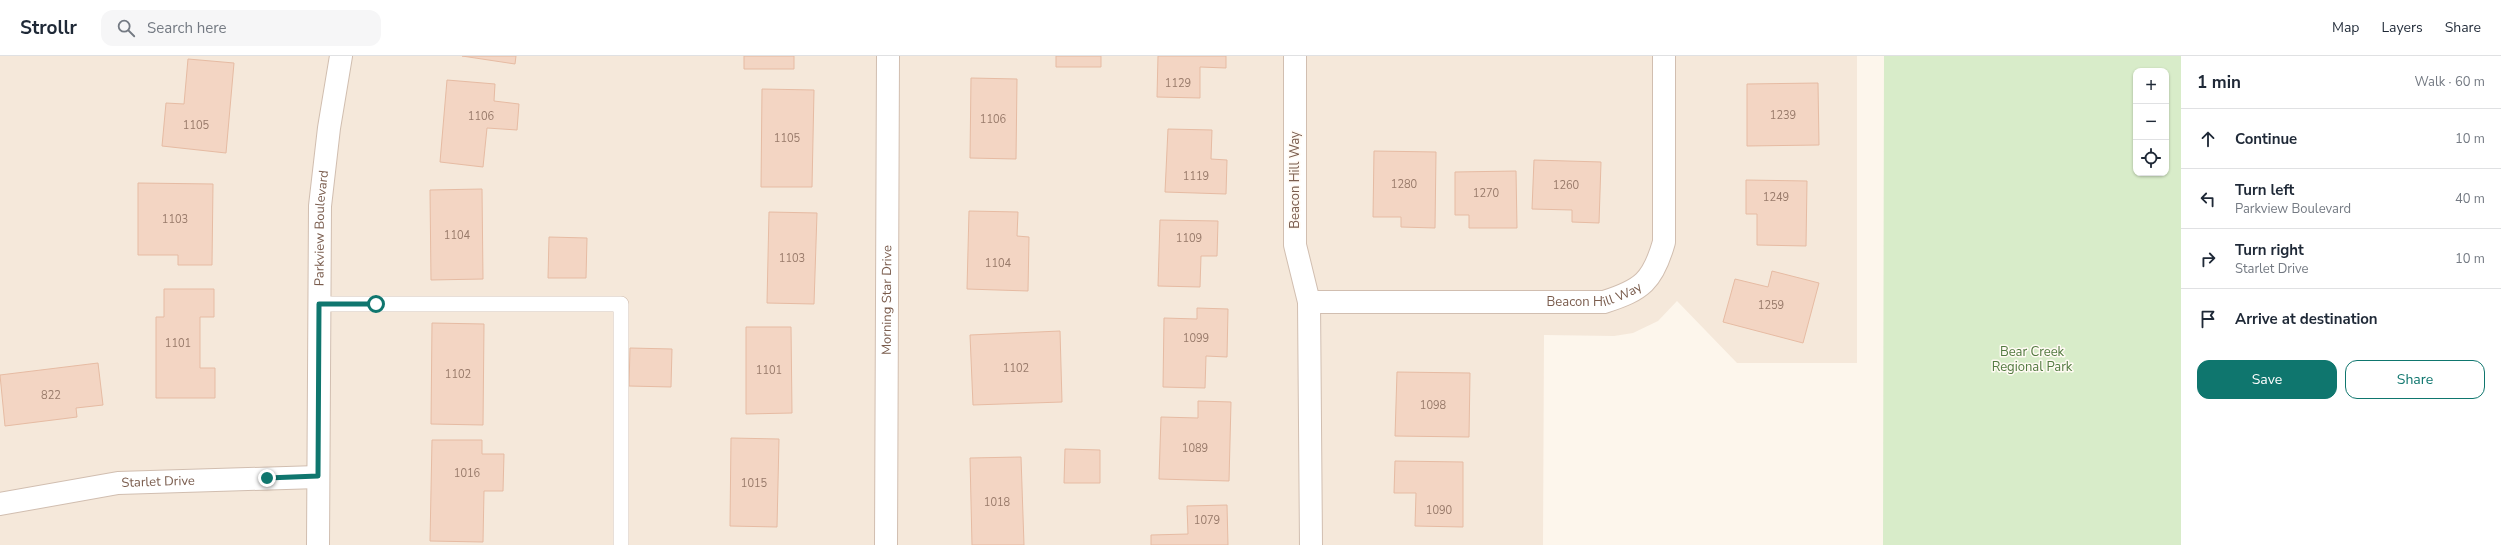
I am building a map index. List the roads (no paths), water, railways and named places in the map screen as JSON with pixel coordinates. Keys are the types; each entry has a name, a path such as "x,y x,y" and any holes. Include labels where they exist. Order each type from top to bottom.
{"street":[{"name":"Parkview Boulevard","path":"318,545 320,206 329,128 341,56"},
{"name":"Morning Star Drive","path":"886,545 888,56"},
{"name":"Beacon Hill Way","path":"1295,56 1295,245 1309,302 1311,545"},
{"name":"Beacon Hill Way","path":"1309,302 1604,302 1630,294 1646,281 1658,264 1664,242 1664,56"},
{"name":"Starlet Drive","path":"0,504 118,483 318,476"}],"lane":[{"path":"319,304 620,304 621,545"}],"park label":[{"name":"Bear Creek Regional Park","path":"2032,360"}]}
